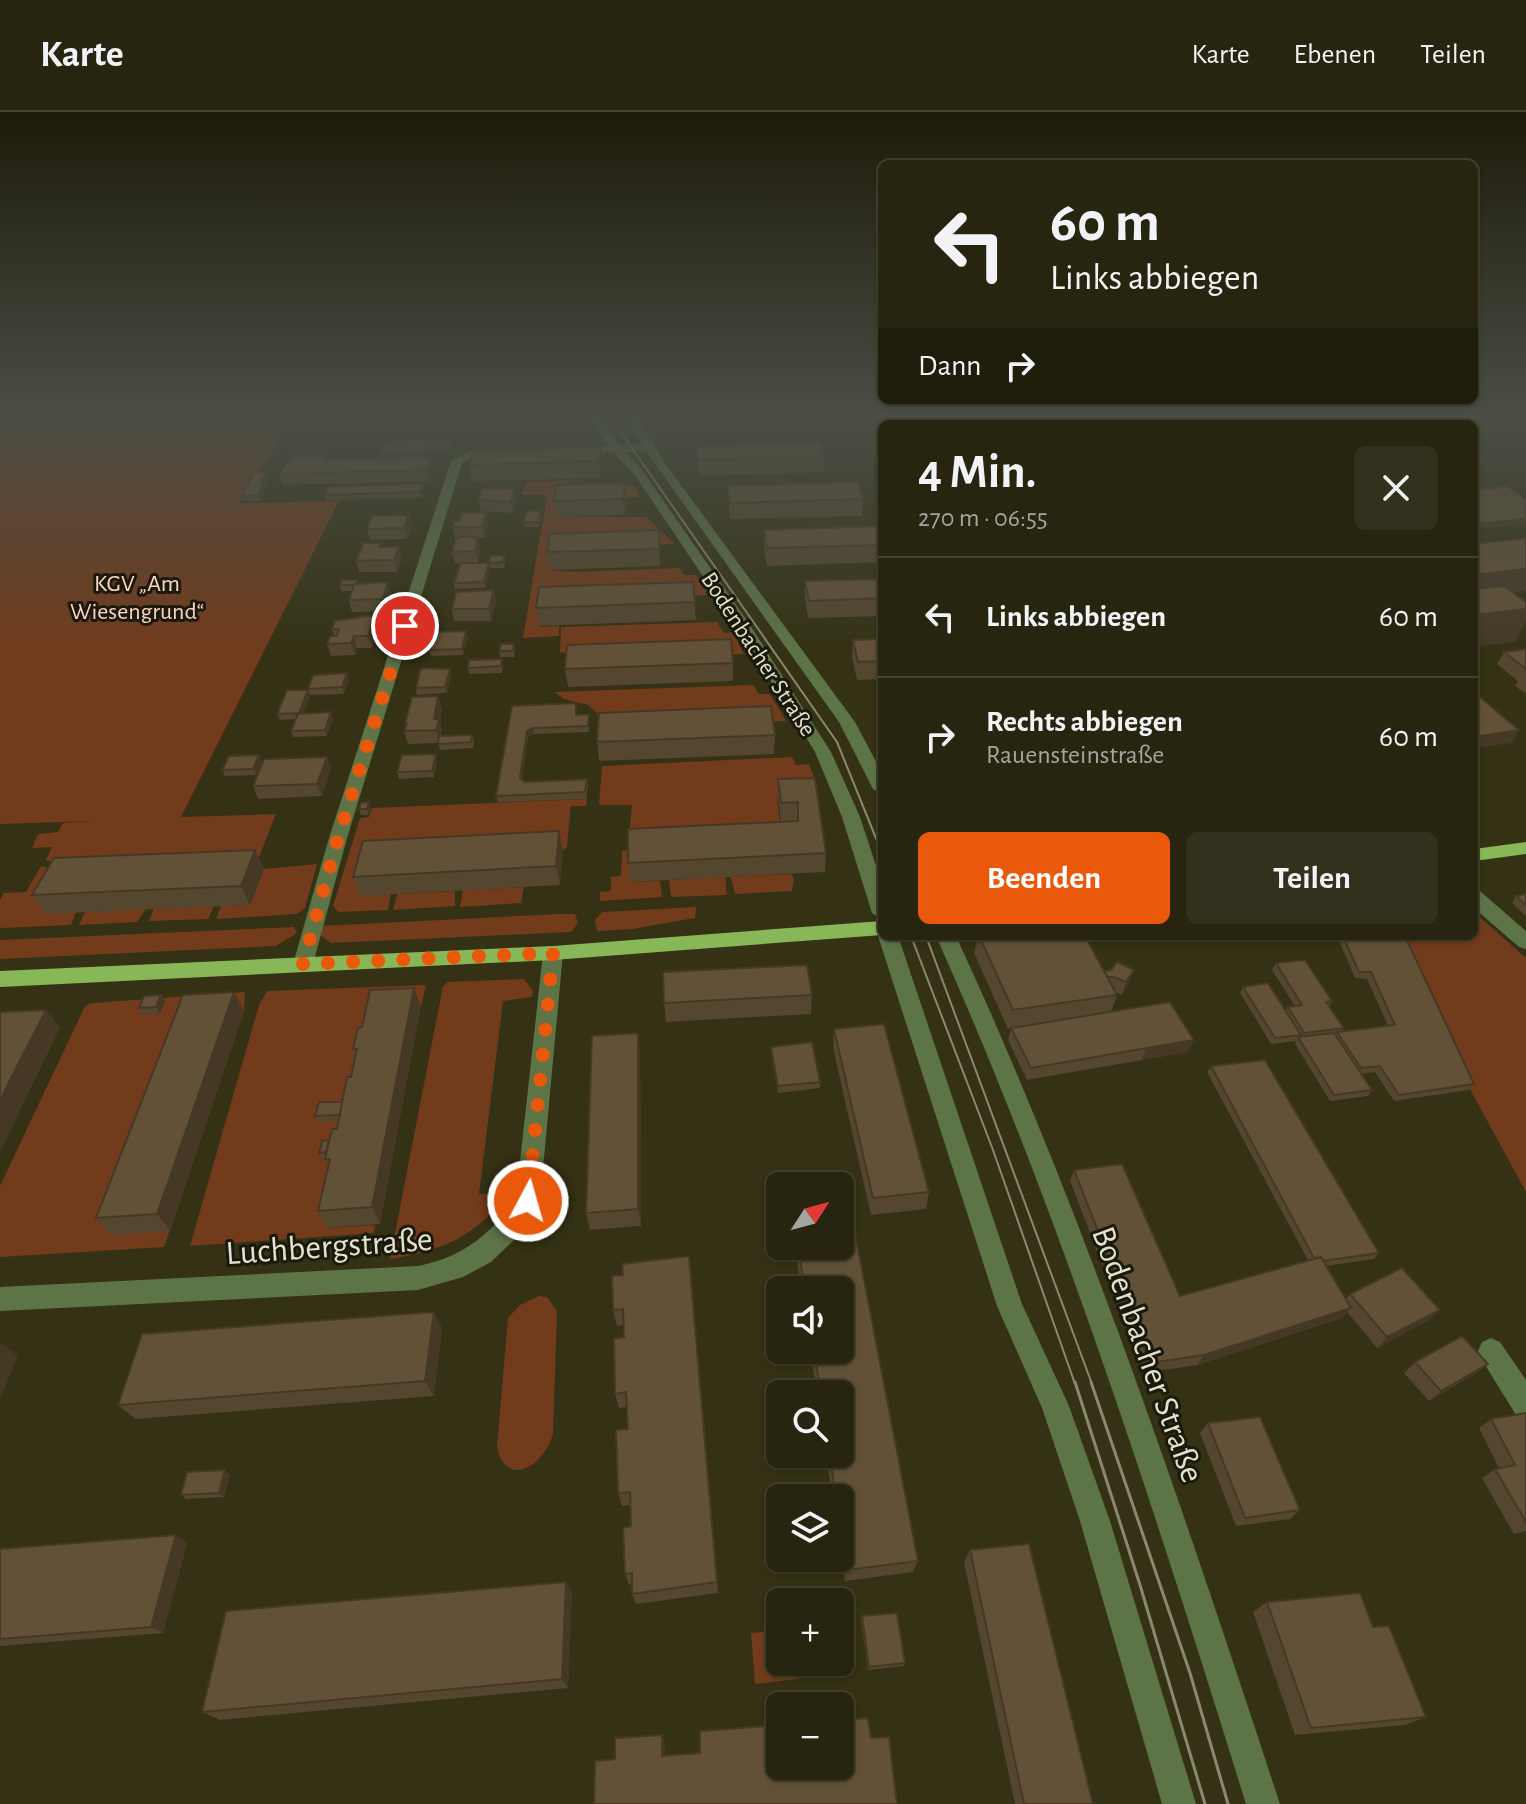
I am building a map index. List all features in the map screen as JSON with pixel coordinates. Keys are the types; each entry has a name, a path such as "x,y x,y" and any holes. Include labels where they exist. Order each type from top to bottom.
{"main road":[{"path":"1478,854 1526,848"},
{"path":"0,979 553,953 878,928"}],"street":[{"path":"303,964 338,838 446,497"},
{"name":"Bodenbacher Straße","path":"655,497 741,622 823,752 851,817 878,901"},
{"name":"Bodenbacher Straße","path":"683,497 847,722 878,781"},
{"path":"1478,900 1526,942"},
{"path":"889,940 1010,1306 1055,1406 1095,1521 1179,1804"},
{"name":"Bodenbacher Straße","path":"948,940 977,1003 1090,1291 1194,1587 1263,1804"},
{"name":"Luchbergstraße","path":"0,1299 418,1278 445,1274 471,1263 497,1243 528,1201 553,953"},
{"path":"1491,1351 1526,1405"}],"green space":[{"name":"KGV „Am Wiesengrund“","path":"0,497 243,497 239,503 339,501 181,817 276,814 258,860 73,870 46,860 52,847 32,848 38,834 58,832 63,823 94,821 0,824"},
{"path":"547,497 640,497 558,501 556,517 647,517 674,544 569,547 550,570 680,568 684,575 696,575 710,595 566,601 542,605 539,627 559,626 559,636 523,638"},
{"path":"717,622 724,633 733,632 744,654 596,660 560,652 561,627"},
{"path":"753,685 759,694 770,694 786,721 628,726 604,719 588,705 564,699 554,692"},
{"path":"792,757 796,765 809,764 818,787 809,794 777,798 780,822 628,846 632,805 599,805 602,766"},
{"path":"587,799 586,806 571,806 567,847 563,850 361,895 391,894 388,910 338,912 333,906 360,818 369,817 372,808"},
{"path":"630,850 630,882 660,881 662,897 600,901 600,892 611,891 611,877 621,876 622,851"},
{"path":"317,864 305,908 297,914 216,919 221,906 250,905 264,869"},
{"path":"41,866 66,874 46,913 76,912 71,925 0,928 0,900 4,893 26,892"},
{"path":"791,874 794,879 792,891 735,894 731,877"},
{"path":"725,877 727,895 671,897 669,880"},
{"path":"524,887 521,903 460,907 463,890"},
{"path":"455,891 455,906 393,910 397,894"},
{"path":"214,906 208,919 149,921 154,909"},
{"path":"696,907 695,918 633,929 597,931 595,920 602,912"},
{"path":"146,909 137,922 79,925 85,912"},
{"path":"575,914 578,923 571,932 331,943 319,934 320,926"},
{"path":"1478,916 1526,958 1526,1192 1471,1091 1401,940 1478,940"},
{"path":"294,927 297,933 276,946 0,959 0,940"},
{"path":"524,979 533,991 532,997 503,1001 479,1194 507,1194 483,1221 456,1240 425,1252 390,1259 443,986 448,982"},
{"path":"426,985 421,1006 329,1228 375,1225 374,1233 190,1246 259,1005 267,991"},
{"path":"245,992 244,1011 164,1247 0,1257 0,1186 85,1006"},
{"path":"539,1296 547,1297 557,1311 553,1434 549,1445 535,1463 517,1470 509,1468 502,1461 497,1448 508,1318 520,1305"},
{"path":"766,1631 766,1676 821,1676 755,1684 751,1633"}],"building":[{"path":"480,497 512,497 511,502 479,500"},
{"path":"555,497 623,497 623,499 554,501"},
{"path":"729,497 863,499 730,503"},
{"path":"1478,497 1523,497 1526,499 1526,519 1478,524"},
{"path":"527,511 541,511 538,522 524,522"},
{"path":"486,512 482,527 453,527 454,521 460,521 462,513"},
{"path":"409,515 404,528 367,529 372,516"},
{"path":"878,526 878,545 767,548 764,530"},
{"path":"659,530 659,549 547,552 550,534"},
{"path":"464,536 478,538 475,551 452,552 456,539"},
{"path":"1526,538 1526,569 1478,575 1478,544"},
{"path":"364,543 399,547 394,560 356,561"},
{"path":"504,555 503,562 489,563 490,556"},
{"path":"461,563 489,563 484,582 454,583"},
{"path":"878,579 878,598 809,601 805,581"},
{"path":"342,580 358,580 354,585 340,585"},
{"path":"388,582 383,599 349,600 354,584"},
{"path":"693,582 695,602 536,608 539,587"},
{"path":"1504,586 1526,602 1526,609 1478,615 1478,589"},
{"path":"494,590 489,609 452,609 456,592"},
{"path":"374,615 368,636 354,636 351,643 327,644 330,636 337,636 339,629 332,629 335,621"},
{"path":"466,631 462,649 429,650 434,632"},
{"path":"731,639 733,663 565,669 567,645"},
{"path":"878,639 878,661 858,662 853,640"},
{"path":"501,644 514,644 513,651 499,651"},
{"path":"1526,649 1526,669 1504,652"},
{"path":"502,659 501,666 468,668 469,660"},
{"path":"450,669 445,687 416,688 420,670"},
{"path":"347,673 342,687 308,689 313,675"},
{"path":"287,690 308,690 299,713 277,714"},
{"path":"1478,695 1519,730 1478,736"},
{"path":"438,696 434,719 439,719 436,730 404,731 412,697"},
{"path":"576,703 576,715 589,714 588,726 533,728 527,731 520,778 525,782 587,779 585,792 496,796 512,706"},
{"path":"771,706 775,735 597,742 599,713"},
{"path":"331,712 325,730 291,731 298,714"},
{"path":"472,735 471,742 438,744 439,736"},
{"path":"436,754 432,771 397,772 402,755"},
{"path":"259,755 253,769 222,770 229,756"},
{"path":"327,757 317,784 253,786 264,759"},
{"path":"815,778 826,853 628,863 628,829 798,821 798,802 781,803 778,779"},
{"path":"369,802 367,809 359,809 361,803"},
{"path":"559,831 556,866 353,877 363,841"},
{"path":"255,850 241,886 32,895 54,858"},
{"path":"1526,894 1526,905 1516,896"},
{"path":"981,940 1087,940 1117,995 1013,1010"},
{"path":"1345,940 1407,940 1474,1084 1399,1095 1380,1066 1361,1068 1337,1032 1395,1025 1371,972 1359,972"},
{"path":"1305,960 1332,1001 1326,1002 1344,1028 1304,1033 1288,1007 1302,1005 1276,963"},
{"path":"1117,962 1134,970 1126,982 1108,977 1104,971 1111,970"},
{"path":"807,965 812,995 664,1003 663,972"},
{"path":"1268,983 1301,1035 1275,1038 1243,987"},
{"path":"414,988 372,1207 318,1211 330,1159 325,1159 332,1129 337,1129 347,1077 351,1077 357,1049 353,1049 358,1028 362,1027 370,990"},
{"path":"234,992 157,1214 96,1218 183,995"},
{"path":"161,995 156,1007 139,1008 144,996"},
{"path":"1170,1002 1194,1040 1031,1068 1011,1028"},
{"path":"46,1010 7,1086 0,1101 0,1012"},
{"path":"884,1024 929,1192 873,1198 834,1029"},
{"path":"638,1033 638,1209 586,1213 592,1036"},
{"path":"1334,1033 1372,1090 1334,1095 1298,1037"},
{"path":"812,1042 820,1082 778,1086 771,1047"},
{"path":"1265,1060 1379,1253 1323,1261 1321,1257 1314,1258 1211,1066"},
{"path":"319,1102 342,1102 340,1115 315,1116"},
{"path":"329,1140 326,1152 319,1153 322,1141"},
{"path":"1122,1164 1180,1296 1321,1257 1351,1308 1204,1355 1150,1363 1074,1170"},
{"path":"854,1227 918,1561 854,1569 854,1484 834,1484 832,1468 854,1468 854,1380 819,1380 816,1364 854,1364 854,1276 803,1276 800,1260 854,1260"},
{"path":"689,1256 717,1582 632,1594 632,1573 625,1574 623,1528 631,1526 630,1492 618,1493 616,1430 628,1429 626,1392 615,1394 614,1339 624,1337 623,1309 613,1310 612,1276 623,1275 622,1264"},
{"path":"1402,1268 1440,1310 1387,1337 1350,1294"},
{"path":"434,1312 425,1381 118,1405 142,1334"},
{"path":"1462,1336 1488,1364 1441,1391 1415,1362"},
{"path":"1526,1413 1526,1522 1495,1469 1515,1465 1491,1419"},
{"path":"1260,1417 1300,1510 1245,1518 1208,1423"},
{"path":"225,1470 219,1493 181,1495 187,1472"},
{"path":"176,1535 151,1627 0,1639 0,1549"},
{"path":"1029,1544 1093,1804 1024,1804 970,1550"},
{"path":"566,1582 562,1679 202,1712 226,1611"},
{"path":"1360,1593 1373,1627 1389,1626 1426,1717 1311,1728 1267,1602"},
{"path":"897,1613 905,1663 869,1667 862,1616"},
{"path":"868,1718 871,1738 889,1737 897,1804 594,1804 595,1761 615,1759 615,1738 662,1735 662,1756 700,1753 700,1731 766,1726 766,1780 854,1780 854,1719"}],"tram line":[{"path":"666,497 837,742 878,843"},
{"path":"913,940 993,1150 1075,1384"},
{"path":"927,940 1092,1384"},
{"path":"1075,1382 1205,1804"},
{"path":"1091,1382 1190,1673 1228,1804"}],"route":[{"path":"405,626 338,838 303,964 553,953 528,1201"}]}
